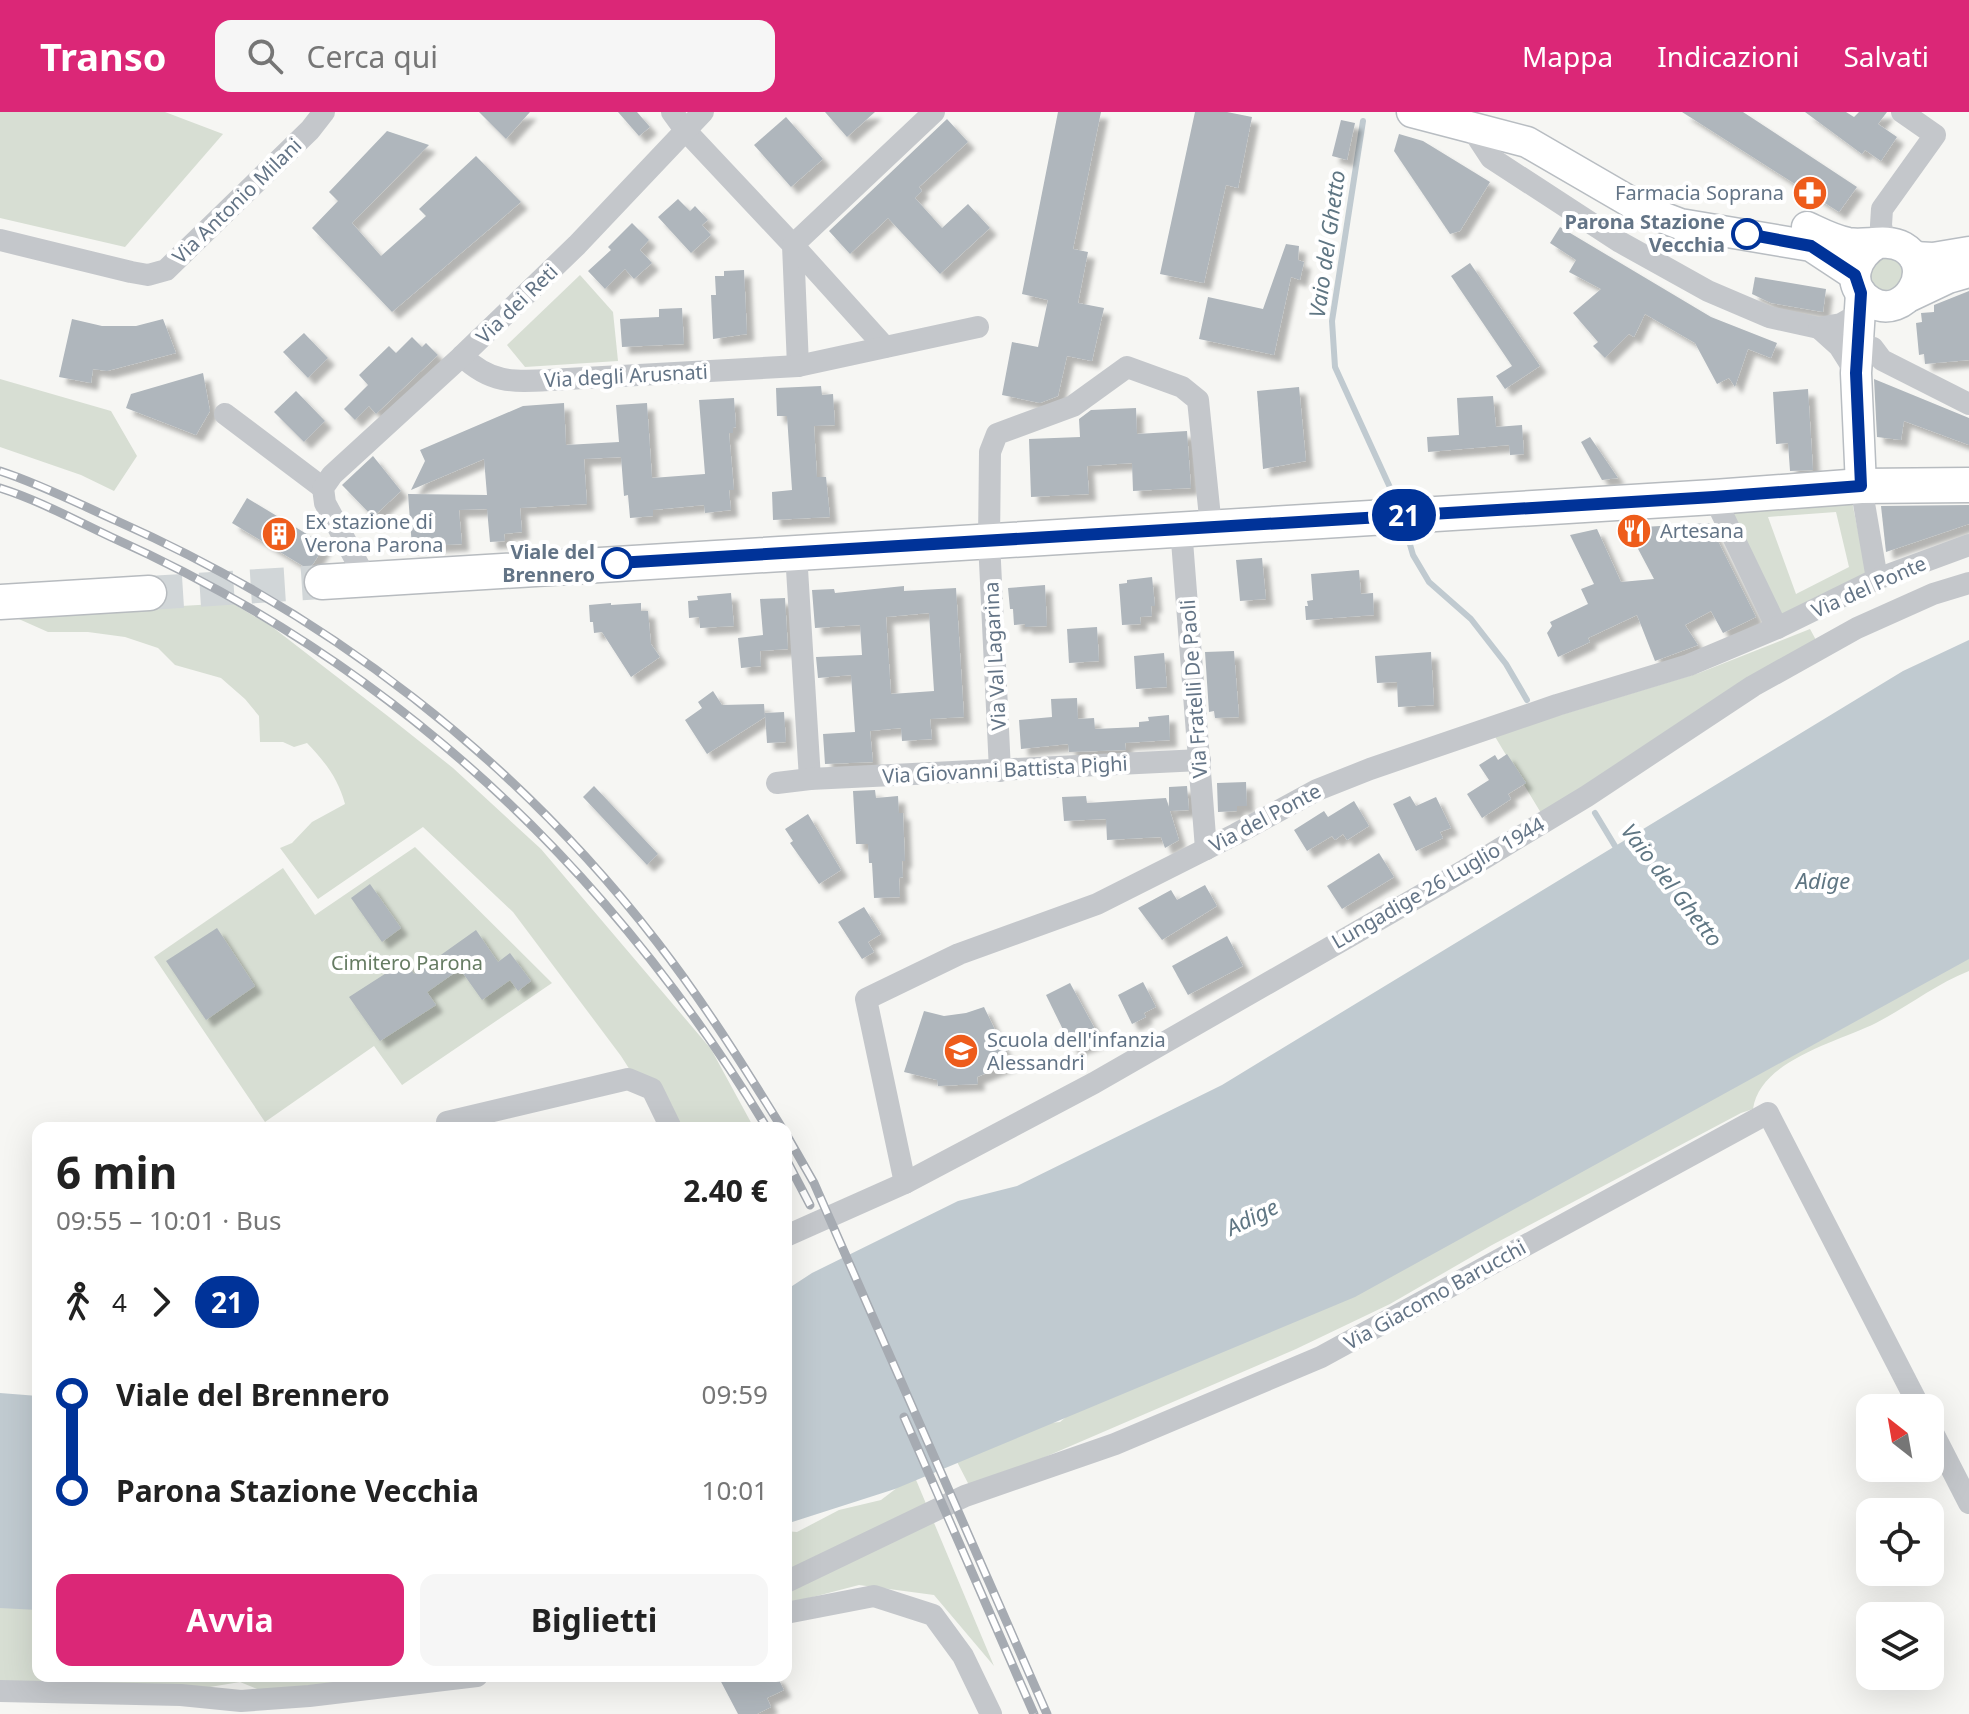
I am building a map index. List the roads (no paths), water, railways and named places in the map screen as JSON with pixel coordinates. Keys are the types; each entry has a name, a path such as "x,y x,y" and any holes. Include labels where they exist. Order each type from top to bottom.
{"main road":[{"path":"1412,112 1527,142 1646,211 1680,224 1811,246 1858,294 1875,304 1901,301 1948,278 1969,272"},
{"path":"1722,231 1770,219 1793,221 1827,237 1849,243 1901,246 1914,257 1933,258 1969,252"},
{"path":"1861,486 1856,373 1861,255 1881,243"},
{"path":"1856,373 1918,278 1914,257"},
{"path":"322,582 1861,486 1969,485"},
{"path":"0,602 149,593"}],"street":[{"name":"Via Antonio Milani","path":"0,240 131,272 148,275 166,270 310,130 324,112"},
{"name":"Via dei Reti","path":"323,488 332,475 577,245 678,121 703,112"},
{"path":"798,366 793,245 934,112"},
{"path":"1881,243 1882,209 1935,135 1902,112"},
{"path":"678,121 885,347"},
{"path":"1470,126 1491,158 1620,242 1742,307 1769,317 1819,328 1841,324 1858,294"},
{"name":"Via degli Arusnati","path":"462,356 474,367 495,378 516,382 798,366 978,327"},
{"path":"1819,328 1839,346 1856,373"},
{"path":"1873,348 1882,360 1969,404"},
{"name":"Via Fratelli De Paoli","path":"989,541 990,452 997,434 1073,406 1127,367 1182,387 1198,400 1196,527 1200,760 1206,849"},
{"path":"225,414 323,488 325,503 366,579"},
{"path":"1861,486 1877,579"},
{"path":"1714,497 1777,628"},
{"name":"Via Val Lagarina","path":"989,541 1000,771"},
{"name":"Via del Ponte","path":"905,1183 866,999 959,954 1097,904 1317,790 1557,705 1689,665 1777,628 1877,579 1969,545"},
{"path":"796,553 810,779"},
{"name":"Lungadige 26 Luglio 1944","path":"905,1183 1094,1083 1480,860 1587,796 1753,686 1857,628 1933,594 1969,583"},
{"name":"Via Giovanni Battista Pighi","path":"777,783 1200,760"},
{"path":"447,1122 628,1079 652,1089 668,1122"},
{"name":"Via Giacomo Barucchi","path":"792,1579 965,1496 1115,1444 1321,1357 1768,1113 1913,1394"},
{"path":"792,1233 905,1183"},
{"path":"1944,1454 1969,1503"},
{"path":"792,1612 874,1596 933,1615 963,1656 991,1714"},
{"path":"0,1691 181,1695 233,1707 427,1682"}],"water":[{"name":"Adige","path":"1969,640 1969,959 1355,1297 895,1489 792,1522 792,1286 812,1273 958,1201 1017,1186 1222,1085 1903,671"},
{"path":"0,1393 32,1396 32,1610 0,1608"}],"waterway":[{"name":"Vaio del Ghetto","path":"1363,121 1332,321 1335,367 1398,505"},
{"name":"Vaio del Ghetto","path":"1405,527 1413,555 1429,582 1471,619 1506,664 1527,700"},
{"name":"Vaio del Ghetto","path":"1595,813 1618,851"}],"tunnel":[{"path":"149,593 322,582"}],"railway":[{"path":"0,471 117,521 271,601 344,647 480,753 543,812 602,875 657,942 706,1010 778,1122"},
{"path":"0,488 56,511 214,588 310,646 401,710 485,781 564,859 637,942 705,1032 763,1122"},
{"path":"792,1144 814,1183 1047,1714"},
{"path":"792,1170 810,1205"},
{"path":"904,1417 1034,1714"}],"place":[{"name":"Farmacia Soprana","path":"1810,193"},
{"name":"Parona Stazione Vecchia","path":"1747,234"},
{"name":"Artesana","path":"1634,531"},
{"name":"Ex stazione di Verona Parona","path":"279,534"},
{"name":"Viale del Brennero","path":"617,563"},
{"name":"Scuola dell'infanzia Alessandri","path":"961,1051"}],"park label":[{"name":"Cimitero Parona","path":"407,963"}]}
